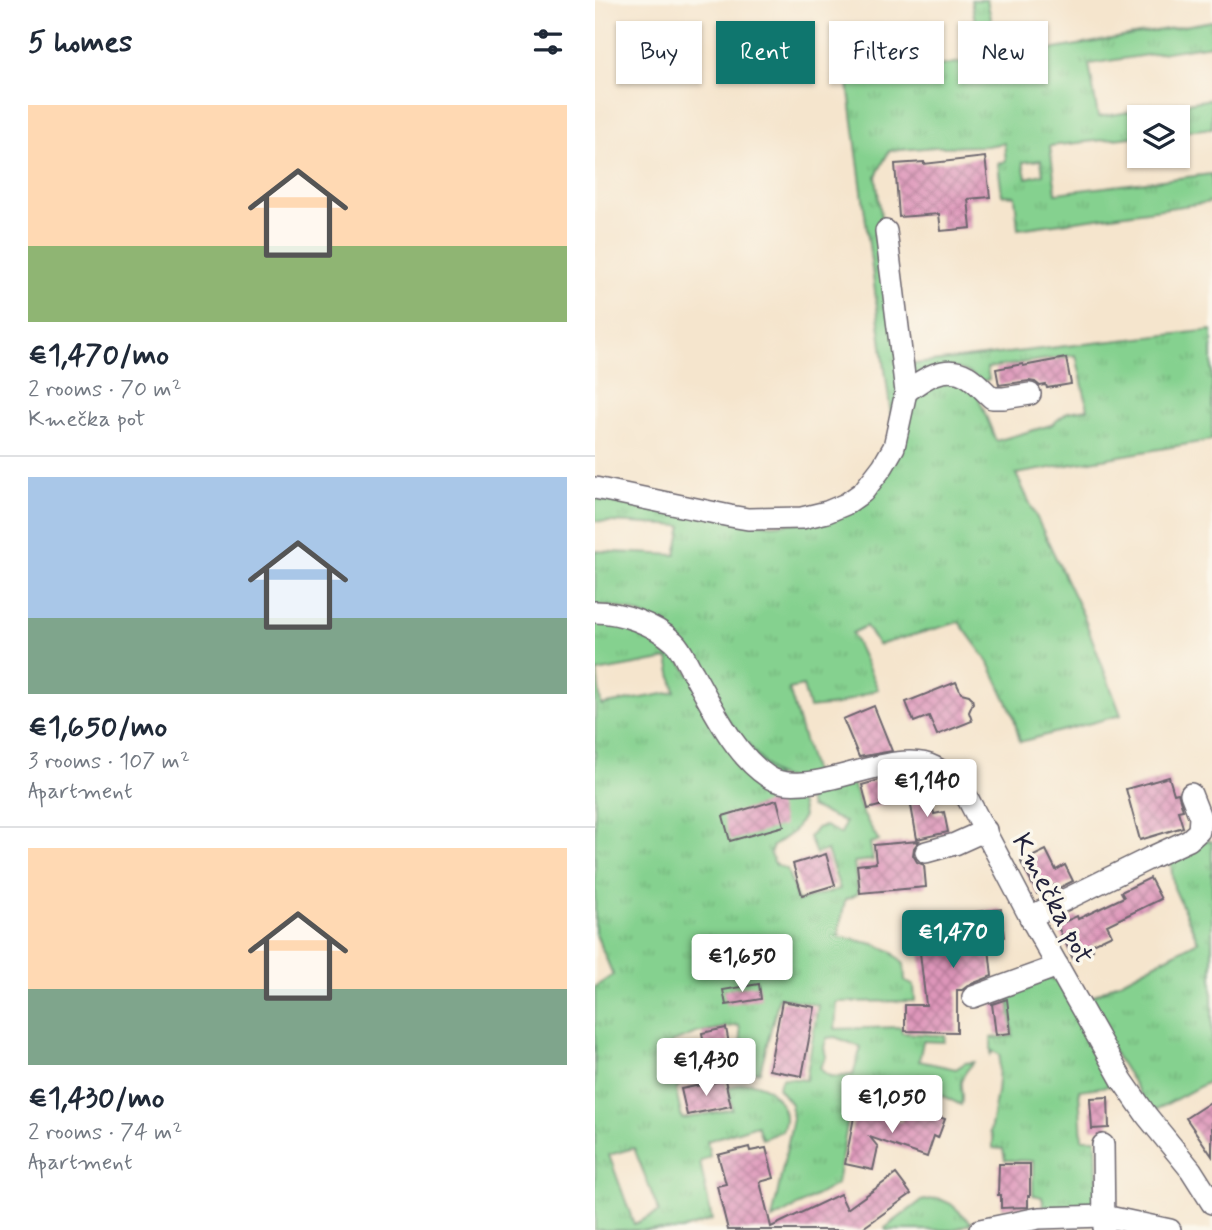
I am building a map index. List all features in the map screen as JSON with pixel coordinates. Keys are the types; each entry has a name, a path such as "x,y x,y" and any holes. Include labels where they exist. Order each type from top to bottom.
{"street":[{"path":"595,488 748,519 802,518 846,505 863,492 894,447 906,392 886,231"},
{"path":"906,392 937,372 954,371 967,376 992,398 1030,394"},
{"name":"Kmečka pot","path":"595,612 628,617 675,643 725,729 748,760 769,778 787,784 815,783 909,761 933,766 956,783 986,830 1030,917 1122,1080 1191,1170 1212,1203"},
{"path":"1030,917 1189,841 1199,831 1200,817 1191,794"},
{"path":"926,852 954,844 986,830"},
{"path":"973,997 1058,966"},
{"path":"1103,1145 1104,1223"},
{"path":"986,1229 1039,1218 1170,1230"}],"green space":[{"path":"971,0 987,0 992,21 975,21"},
{"path":"1212,21 1212,45 1089,64 1098,117 1127,112 1127,137 1050,146 1056,193 1212,174 1212,202 1018,229 1015,196 1002,195 998,164 1006,161 1004,143 889,151 876,176 901,379 893,431 848,84 944,84 944,65 958,62 958,84 1048,84 1048,50","holes":["1041,160 1043,174 1026,178 1023,162"]},
{"path":"1212,99 1212,128 1190,131 1190,105 1174,105"},
{"path":"1212,330 1212,440 1016,474 1083,615 1121,715 1020,742 1013,714 989,663 959,622 878,645 866,626 852,633 878,689 837,705 809,708 803,686 789,689 814,774 790,779 769,771 750,755 733,732 678,639 661,625 640,614 595,606 595,551 676,555 682,526 595,521 595,491 659,502 745,522 773,525 826,516 847,508 865,495 891,463 916,390 937,379 958,377 974,386 996,441 1051,425 1068,412 1088,409 1076,355 987,368 989,379 981,382 963,370 945,368 909,384 907,365"},
{"path":"595,619 629,624 667,646 785,789 780,794 784,803 795,800 801,805 803,816 794,831 773,846 770,854 776,865 787,869 798,901 840,889 827,850 816,854 809,837 817,828 825,826 841,834 845,822 810,807 807,798 850,778 863,814 879,841 870,843 873,860 854,862 858,894 845,900 838,936 874,944 891,951 904,964 905,981 914,986 915,1001 837,1002 835,1029 901,1027 902,1033 945,1036 944,1042 923,1041 919,1061 956,1069 965,1063 974,1062 962,1079 961,1105 941,1095 934,1103 892,1095 882,1113 850,1108 837,1184 772,1220 793,1118 791,1104 778,1088 782,1078 806,1080 818,1005 779,997 760,1071 747,1073 739,1025 696,1033 671,1043 682,1119 732,1109 729,1088 746,1083 758,1084 770,1091 783,1107 785,1114 782,1131 762,1139 757,1125 707,1141 710,1156 700,1162 712,1220 681,1230 595,1230 595,987 613,975 595,932","holes":["668,659 675,692 601,705 597,672","835,1037 861,1047 853,1075 835,1077 826,1074 820,1067 826,1057 824,1047 827,1038","634,1148 659,1212 634,1224 609,1155"]},
{"path":"1206,838 1209,842 1212,841 1212,1080 1152,1112 1082,1002 1198,941 1174,888 1170,858"},
{"path":"1046,976 1057,981 1117,1085 1079,1090 1082,1139 1096,1139 1098,1209 1044,1207 1042,1197 1033,1195 1033,1161 1005,1160 1003,1149 993,1148 990,1132 1000,1055 993,1051 991,1054 991,1038 1013,1036 1008,990"},
{"path":"938,1198 951,1204 972,1223 953,1230 886,1230 885,1228 921,1201"}],"building":[{"path":"985,157 990,197 968,199 971,228 941,231 939,214 899,217 895,164 924,164"},
{"path":"1066,358 1071,384 1047,388 1046,385 1040,386 1029,381 999,385 996,369"},
{"path":"956,682 961,693 972,698 969,712 972,721 937,735 929,716 914,722 906,702"},
{"path":"874,706 892,751 859,757 843,719"},
{"path":"910,776 916,796 868,809 862,785"},
{"path":"1169,777 1183,810 1178,811 1183,827 1140,840 1126,789"},
{"path":"931,797 934,814 944,812 948,832 917,839 910,800"},
{"path":"777,800 784,826 730,841 723,816"},
{"path":"919,841 913,855 917,862 924,865 926,887 860,893 857,865 876,863 874,845"},
{"path":"1046,850 1056,870 1065,865 1073,881 1057,889 1055,885 1037,894 1021,862"},
{"path":"826,854 835,885 802,895 793,864"},
{"path":"1150,878 1161,899 1107,925 1112,935 1091,945 1093,950 1073,959 1057,925 1077,916 1078,919 1124,897 1121,892"},
{"path":"1001,909 1004,937 988,939 992,976 957,990 957,1032 905,1031 905,1005 926,1005 918,935 968,929 966,913"},
{"path":"759,984 761,999 726,1005 723,990"},
{"path":"1007,999 1011,1033 996,1035 992,1004"},
{"path":"782,1001 815,1007 802,1076 769,1070"},
{"path":"726,1028 730,1049 737,1048 741,1070 710,1076 702,1033"},
{"path":"725,1080 731,1106 687,1115 681,1089"},
{"path":"1108,1097 1109,1128 1092,1129 1090,1098"},
{"path":"1212,1101 1212,1156 1186,1118"},
{"path":"907,1105 945,1119 938,1138 934,1136 927,1157 870,1137 878,1147 873,1170 845,1164 855,1112 901,1122"},
{"path":"749,1147 750,1151 766,1148 774,1178 760,1182 771,1227 840,1194 847,1209 896,1174 911,1194 860,1230 728,1230 717,1186 726,1184 718,1155"},
{"path":"999,1164 1030,1164 1028,1207 1001,1208 1001,1195 998,1195"}]}
